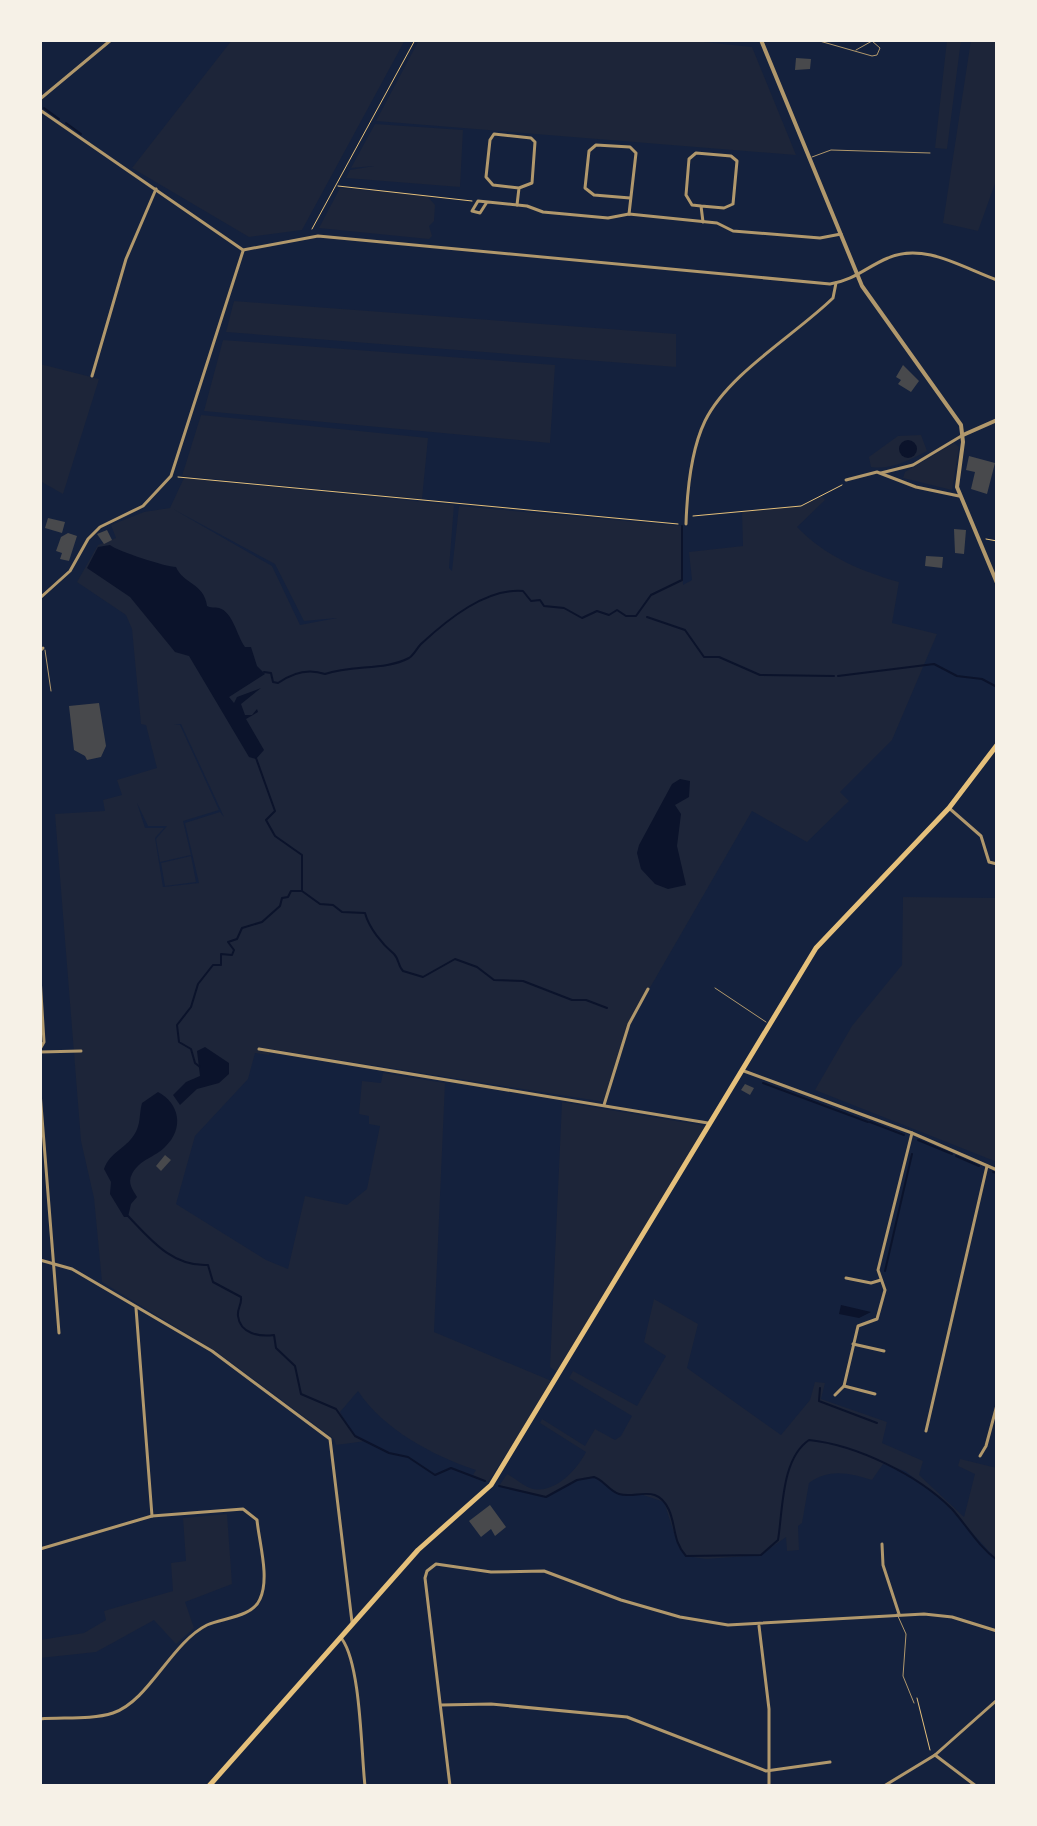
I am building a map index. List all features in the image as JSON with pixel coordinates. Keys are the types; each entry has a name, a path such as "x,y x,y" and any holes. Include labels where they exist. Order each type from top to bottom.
{"main road":[{"path":"209,1786 355,1625 418,1550 491,1485 768,1023 834,927 949,808 997,745"}],"street":[{"path":"40,99 111,40"},
{"path":"762,40 857,276 870,300 952,409 963,435 957,480 959,496 997,583"},
{"path":"40,110 243,250 312,236 836,283 857,276 884,259 915,253 940,257 997,280"},
{"path":"494,134 531,138 535,142 532,183 519,188 493,185 486,177 490,140 494,134"},
{"path":"629,214 636,153 630,147 596,145 589,151 585,188 594,195 630,198"},
{"path":"696,153 731,156 737,161 733,204 724,208 701,206 692,205 686,195 689,159 696,153"},
{"path":"517,205 519,188"},
{"path":"92,376 126,259 156,189"},
{"path":"487,202 477,214 472,211 474,202 487,202 543,212 608,218 629,214 703,222 733,231 820,238 841,234"},
{"path":"701,206 703,222"},
{"path":"40,598 70,571 88,539 100,527 143,506 171,476 243,250"},
{"path":"686,524 697,442 705,421 733,384 833,298 836,283"},
{"path":"881,473 902,468 997,420"},
{"path":"898,479 902,468"},
{"path":"846,480 870,471 952,497 959,496"},
{"path":"949,808 981,836 987,858 997,864"},
{"path":"40,977 44,1042 40,1050 81,1051"},
{"path":"604,1105 629,1024 648,989"},
{"path":"259,1049 708,1123"},
{"path":"741,1069 912,1133 997,1170"},
{"path":"40,1092 59,1333"},
{"path":"835,1395 844,1386 859,1324 877,1319 885,1290 878,1270 912,1133"},
{"path":"926,1431 987,1166"},
{"path":"40,1260 72,1269 223,1358 330,1439 351,1619 355,1625"},
{"path":"846,1278 871,1283 881,1280"},
{"path":"136,1308 152,1516"},
{"path":"853,1344 884,1351"},
{"path":"844,1386 875,1394"},
{"path":"980,1456 986,1446 997,1405"},
{"path":"40,1549 152,1516 243,1509 257,1520 263,1587 260,1601 248,1612 203,1627 128,1705 114,1713 40,1719"},
{"path":"882,1544 883,1565 898,1614"},
{"path":"450,1786 425,1578 433,1565 440,1563 500,1573 544,1571 621,1600 680,1617 759,1626 898,1614 952,1617 997,1631"},
{"path":"759,1626 769,1709 766,1771 769,1786"},
{"path":"342,1639 349,1651 354,1680 365,1786"},
{"path":"884,1786 935,1755 997,1700"},
{"path":"441,1705 486,1704 627,1717 766,1771 830,1762"},
{"path":"935,1755 976,1786"}],"lane":[{"path":"816,40 875,56 880,48 872,41 856,50"},
{"path":"809,158 831,150 930,153"},
{"path":"42,650 48,654 51,691"},
{"path":"715,988 768,1023"},
{"path":"898,1614 906,1634 903,1676 914,1703"}],"path":[{"path":"312,236 314,223 415,40"},
{"path":"336,185 466,198 474,202"},
{"path":"171,476 686,524"},
{"path":"686,517 798,506 846,480"},
{"path":"986,539 997,541"},
{"path":"915,1695 929,1748 935,1755"}],"shaded area":[{"path":"232,40 405,40 302,230 249,237 132,168"},
{"path":"419,40 685,40 752,47 796,155 376,121"},
{"path":"947,40 961,40 947,149 935,148"},
{"path":"971,40 997,40 997,178 978,231 943,223"},
{"path":"375,124 463,130 460,187 346,178 350,170 374,166 351,168"},
{"path":"340,188 427,196 435,205 434,221 429,226 432,236 429,239 319,228"},
{"path":"234,301 676,334 676,367 226,332"},
{"path":"223,340 555,365 550,443 204,411"},
{"path":"40,364 99,379 63,494 40,481"},
{"path":"201,415 428,438 422,499 182,476"},
{"path":"921,435 927,451 893,466 871,467 869,457 898,436"},
{"path":"908,440 917,449 908,458 899,449"},
{"path":"954,443 959,447 952,490 903,478 905,472"},
{"path":"184,478 454,505 449,568 452,571 459,506 682,526 683,585 692,580 689,552 743,546 742,512 803,506 822,496 825,500 797,527 819,546 844,561 899,582 892,623 937,634 892,740 840,792 849,801 807,842 752,811 629,1024 605,1102 270,1049 269,1055 255,1053 248,1079 195,1136 176,1204 266,1260 288,1269 305,1196 347,1205 367,1189 380,1126 369,1124 369,1116 359,1114 362,1081 381,1083 383,1073 445,1083 434,1332 554,1382 488,1482 473,1475 476,1470 410,1440 368,1405 358,1391 340,1412 353,1434 366,1441 336,1445 334,1439 217,1352 102,1282 94,1198 81,1141 55,814 105,811 103,800 122,795 117,780 157,768 146,725 141,724 132,629 126,615 77,582 98,545 116,538 111,525 144,512 170,508","holes":["173,509 275,564 304,621 337,618 300,625 272,566","181,724 224,817 220,812 185,823 199,883 163,887 155,838 164,828 145,828 137,803 148,826 167,826 156,839 160,862 191,855 183,821 219,810 180,725 174,725"]},
{"path":"110,545 176,567 202,593 207,606 219,608 228,614 245,647 251,647 257,666 265,674 229,697 234,703 237,697 261,688 241,704 245,715 252,715 257,709 258,712 246,719 264,750 256,759 249,757 189,656 175,652 130,597 87,568 98,547"},
{"path":"680,779 690,781 689,797 675,805 681,814 677,846 686,885 668,889 655,884 641,869 637,853 672,784"},
{"path":"191,856 196,882 165,886 161,863"},
{"path":"903,897 997,898 997,1162 815,1090 852,1026 902,965"},
{"path":"205,1047 229,1063 229,1074 219,1083 197,1089 180,1105 173,1095 186,1082 200,1076 197,1051"},
{"path":"158,1092 175,1109 175,1132 161,1151 139,1165 132,1174 130,1183 137,1197 131,1204 128,1217 124,1217 110,1194 111,1182 104,1169 110,1158 136,1131 142,1103"},
{"path":"562,1102 706,1126 559,1373 550,1367"},
{"path":"654,1299 698,1324 687,1368 781,1435 810,1400 815,1382 825,1383 821,1399 887,1422 882,1443 923,1461 919,1475 964,1517 975,1474 958,1466 960,1459 997,1468 997,1560 941,1499 905,1471 883,1464 872,1480 832,1474 809,1483 802,1523 798,1526 799,1550 787,1551 786,1537 761,1555 706,1559 686,1556 678,1545 664,1502 640,1494 620,1495 594,1477 577,1480 546,1497 499,1486 507,1474 530,1488 547,1488 563,1480 582,1459 586,1452 540,1423 542,1419 585,1446 595,1429 615,1440 621,1436 632,1416 569,1378 573,1371 637,1406 666,1356 644,1342"},
{"path":"841,1305 871,1312 859,1318 839,1314"},
{"path":"227,1514 232,1584 185,1602 194,1628 176,1644 154,1620 96,1652 40,1658 40,1640 84,1633 106,1620 104,1611 173,1591 171,1563 186,1561 183,1518"}],"building":[{"path":"796,58 811,59 810,69 795,70"},
{"path":"903,365 919,381 911,392 898,384 901,380 896,377"},
{"path":"969,456 995,463 987,494 971,489 975,472 966,470"},
{"path":"48,518 65,522 62,533 45,528"},
{"path":"954,529 966,530 964,554 955,553"},
{"path":"107,530 112,540 104,544 97,534"},
{"path":"68,533 77,536 69,561 60,559 62,553 56,551 61,537"},
{"path":"926,556 943,557 942,568 925,566"},
{"path":"99,703 106,746 101,757 87,760 74,750 69,706"},
{"path":"745,1084 754,1088 750,1095 741,1090"},
{"path":"165,1155 171,1160 161,1171 156,1166"},
{"path":"490,1505 506,1527 495,1536 491,1529 481,1537 469,1521"}],"waterway":[{"path":"44,108 59,119"},
{"path":"66,123 81,134"},
{"path":"264,672 271,673 273,682 278,683 300,672 325,674 399,662 411,657 421,644 455,615 495,594 509,591 523,591 531,601 540,600 544,606 564,608 582,618 597,611 609,615 617,610 626,616 636,616 651,595 682,580 682,526"},
{"path":"647,617 685,630 704,657 719,657 760,675 834,676"},
{"path":"838,676 934,664 957,676 982,679 997,687"},
{"path":"200,1067 195,1063 191,1049 179,1042 177,1025 191,1007 198,984 213,965 221,965 221,954 232,955 234,950 228,942 237,939 242,928 262,922 291,891 302,891 302,855 275,836 266,820 275,811 256,758"},
{"path":"302,891 320,904 333,905 342,912 365,913 373,930 396,956 403,971 423,977 455,959 477,967 494,980 523,981 572,1000 586,1000 607,1008"},
{"path":"763,1083 868,1122"},
{"path":"870,1122 904,1135"},
{"path":"918,1140 952,1154"},
{"path":"885,1271 912,1154"},
{"path":"956,1156 979,1166"},
{"path":"993,1172 997,1173"},
{"path":"128,1216 163,1250 183,1261 208,1265 213,1282 241,1297 238,1316 242,1327 257,1335 274,1335 276,1348 295,1366 301,1394 336,1409 355,1436 389,1453 408,1457 435,1475 451,1468 485,1481"},
{"path":"820,1388 819,1401 877,1423"},
{"path":"499,1486 546,1497 577,1480 594,1477 619,1494 653,1494 659,1497 669,1510 677,1540 686,1556 761,1555 778,1540 788,1472 793,1459 809,1440 866,1455 922,1485 952,1509 997,1560"}]}
